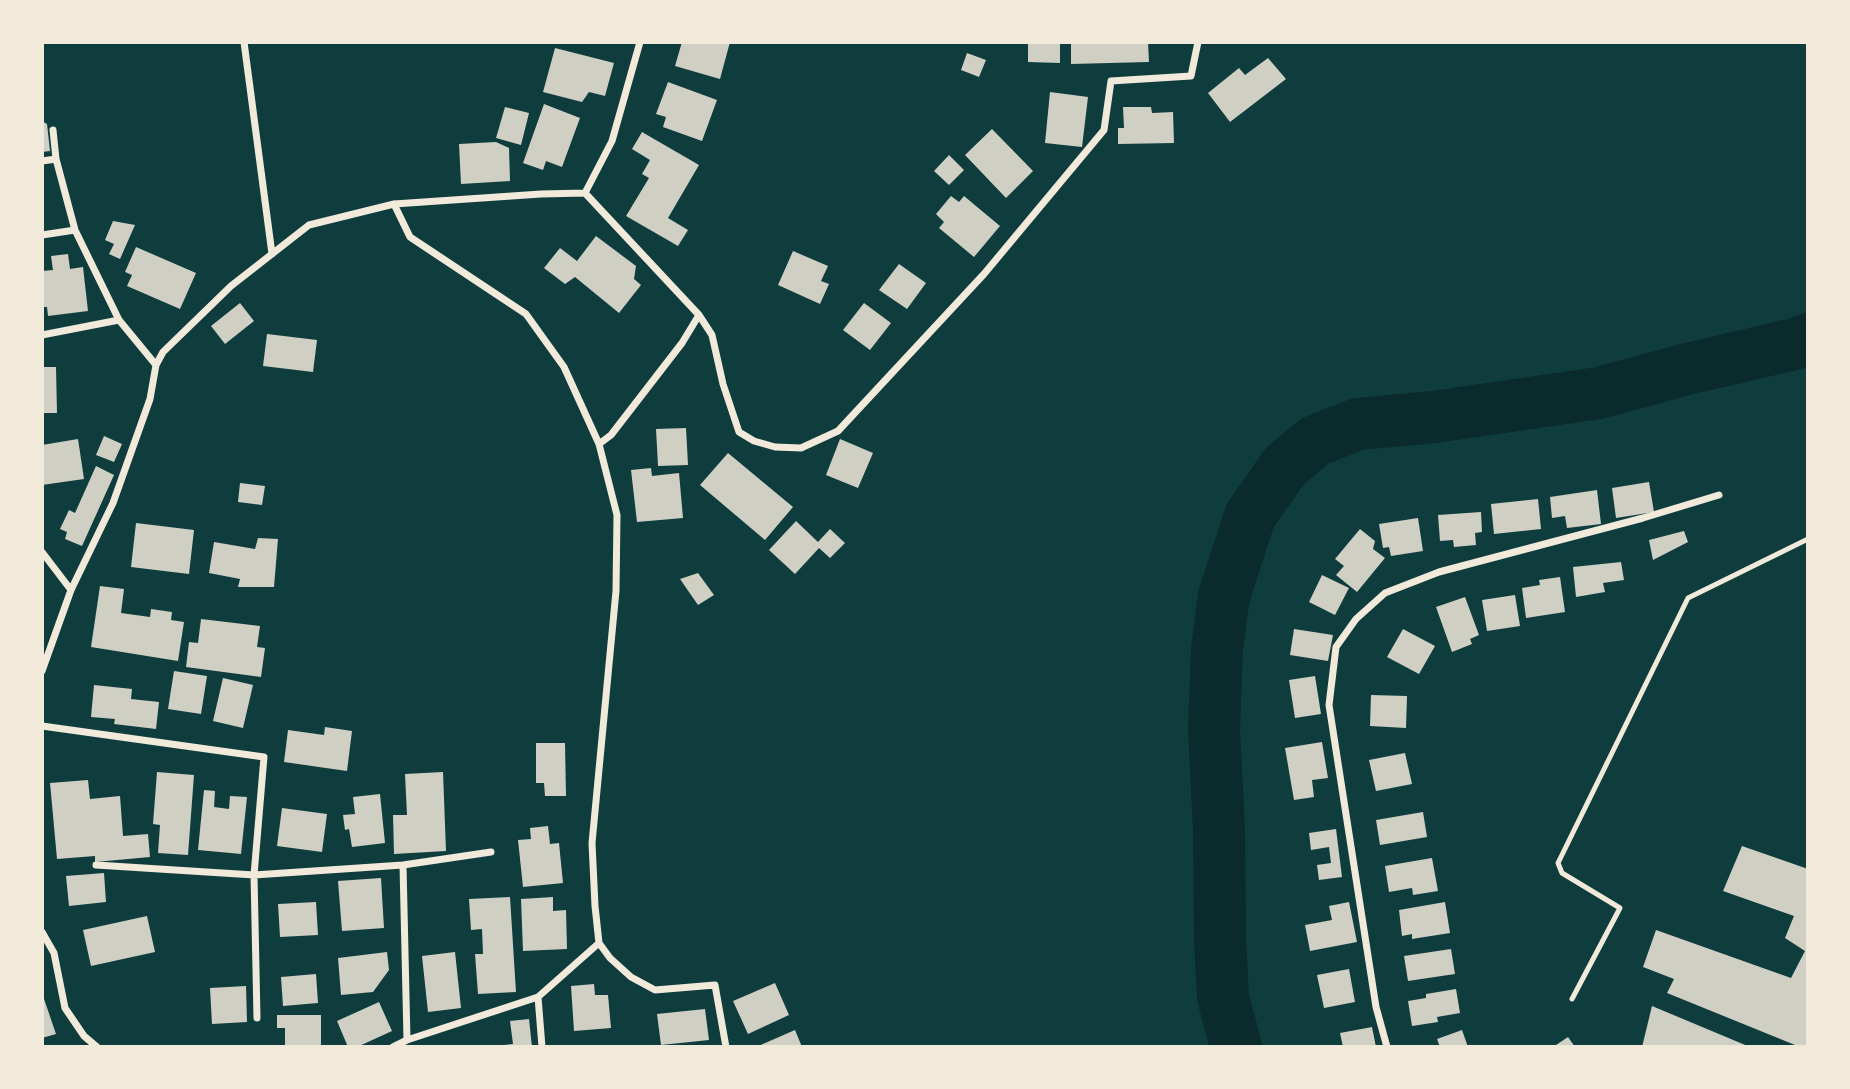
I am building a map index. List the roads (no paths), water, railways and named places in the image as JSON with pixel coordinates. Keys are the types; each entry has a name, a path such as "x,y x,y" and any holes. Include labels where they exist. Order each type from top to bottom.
{"street":[{"path":"244,42 272,254"},
{"path":"585,193 612,141 640,42"},
{"path":"42,671 71,590 113,503 150,399 156,365 163,352 231,286 309,225 394,204 585,193 699,314 712,335 723,384 739,432 754,441 775,447 801,449 838,431 984,274 1104,130 1111,81 1191,76 1198,42"},
{"path":"53,130 56,159 75,230 120,320 156,365"},
{"path":"42,161 56,159"},
{"path":"394,204 410,237 526,314 565,367 599,444 617,515 616,591 592,843 598,943 610,958 631,976 655,990 715,985 726,1047"},
{"path":"42,235 75,230"},
{"path":"599,444 611,435 682,343 699,314"},
{"path":"42,335 120,320"},
{"path":"1387,1047 1376,1007 1328,705 1336,647 1356,619 1385,593 1439,572 1719,495"},
{"path":"42,552 71,590"},
{"path":"42,726 264,757 254,874 257,1018"},
{"path":"96,865 254,874 403,865 491,852"},
{"path":"403,865 407,1040"},
{"path":"42,932 54,953 65,1008 85,1037 97,1047"},
{"path":"393,1047 538,997 598,943"},
{"path":"538,997 542,1047"}],"lane":[{"path":"1572,999 1620,908 1562,873 1558,863 1688,598 1808,539"}],"waterway":[{"path":"1236,1047 1223,997 1220,939 1219,830 1214,729 1217,649 1224,596 1250,516 1284,467 1315,441 1358,424 1434,417 1599,393 1808,339"}]}
